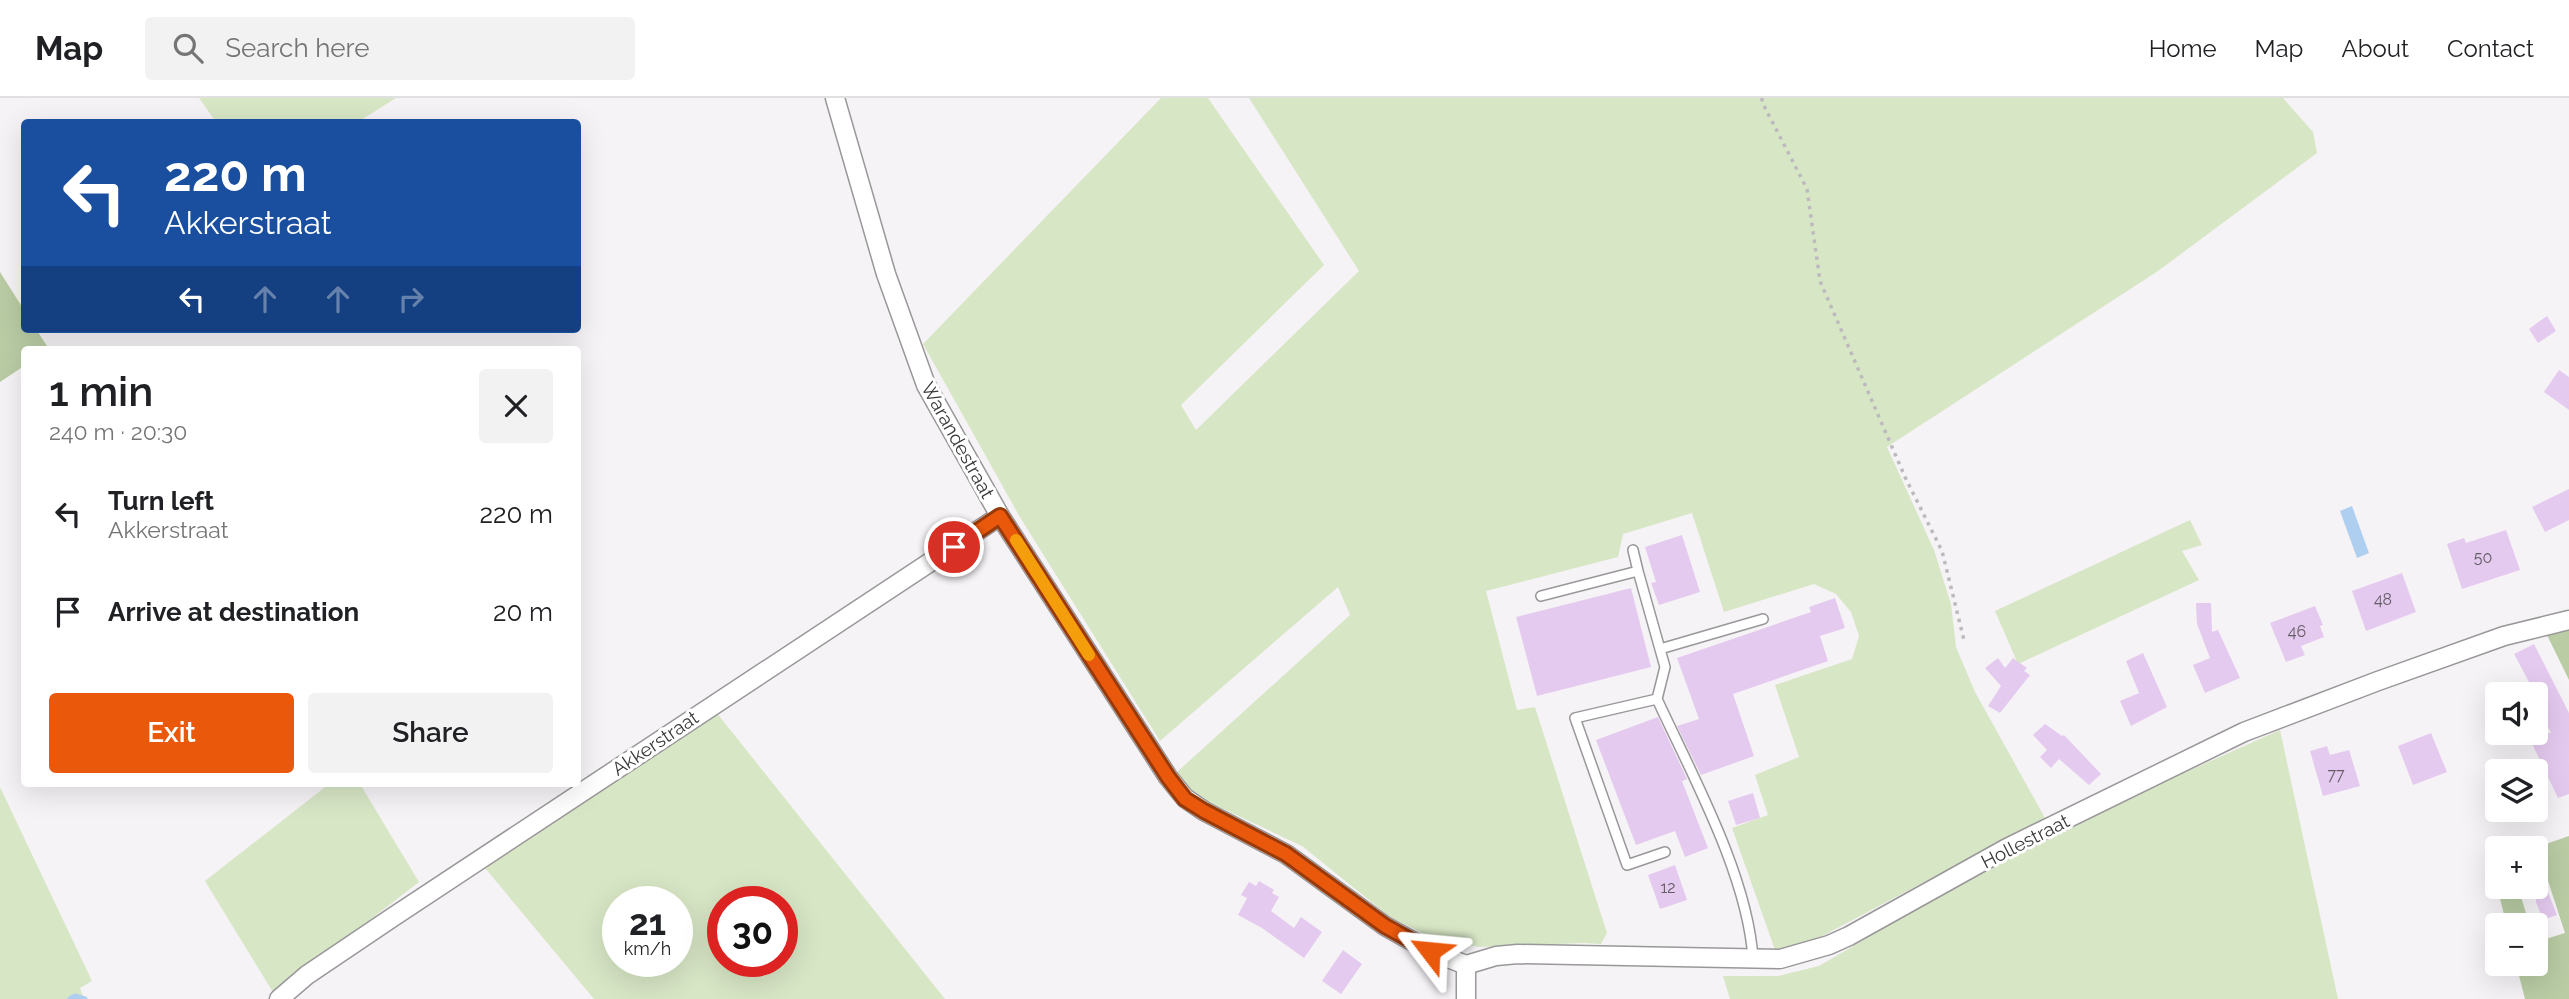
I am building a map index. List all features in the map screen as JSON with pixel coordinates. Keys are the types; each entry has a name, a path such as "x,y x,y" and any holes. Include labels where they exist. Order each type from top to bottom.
{"street":[{"name":"Warandestraat","path":"835,98 886,274 926,385 1000,516 1168,777 1185,799 1286,854 1385,926 1430,951 1465,965"},
{"name":"Akkerstraat","path":"279,999 307,975 415,902 1000,516"},
{"name":"Hollestraat","path":"1465,965 1496,956 1518,954 1780,959 1829,945 2007,848 2244,732 2504,636 2569,620"},
{"path":"1465,965 1466,999"}],"lane":[{"path":"1633,550 1665,667 1657,699 1715,827 1744,901 1753,959"},
{"path":"1541,596 1638,571"},
{"path":"1660,649 1763,619"},
{"path":"1657,699 1575,718 1627,865 1665,852"}],"path":[{"path":"1762,98 1807,189 1820,281 1905,477 1942,551 1965,640"}],"green space":[{"path":"199,98 396,98 363,119 214,119"},
{"path":"1161,98 1208,98 1324,265 1181,405 1196,430 1359,271 1249,98 2283,98 2313,132 2317,153 2158,271 1887,447 1934,550 1951,604 1956,647 1975,692 2045,818 1811,942 1775,950 1732,828 1768,815 1755,775 1799,757 1775,685 1852,659 1859,636 1851,612 1836,594 1814,584 1724,612 1692,513 1623,534 1618,557 1486,591 1517,710 1535,707 1607,933 1601,944 1479,947 1432,938 1390,917 1302,846 1198,797 1176,773 1350,615 1338,587 1160,741 1021,519 923,344"},
{"path":"0,272 21,305 21,333 39,333 47,346 21,346 21,368 0,382"},
{"path":"2190,520 2202,545 2182,551 2199,580 2018,664 1995,611"},
{"path":"2569,628 2569,680 2547,635"},
{"path":"716,712 945,999 594,999 485,868"},
{"path":"2280,730 2338,999 1730,999 1723,976 1778,976 1819,966 1956,886 2132,796"},
{"path":"0,787 92,981 80,988 84,999 0,999"},
{"path":"325,787 362,787 419,882 274,994 205,881"},
{"path":"2569,836 2569,999 2525,999 2519,976 2548,976 2548,938 2565,933 2548,881 2548,843"},
{"path":"2500,899 2522,899 2526,913 2504,913"}],"water":[{"path":"2352,506 2369,553 2357,558 2340,511"}],"building":[{"path":"2547,316 2556,331 2538,343 2529,329"},
{"path":"2559,370 2569,377 2569,410 2544,392"},
{"path":"2569,489 2569,520 2545,532 2532,507"},
{"path":"2506,530 2520,570 2462,589 2447,544 2464,538 2466,543"},
{"path":"1682,535 1700,592 1659,605 1651,583 1656,582 1645,547"},
{"path":"2402,573 2416,612 2366,631 2352,591"},
{"path":"1631,588 1651,667 1537,696 1516,617"},
{"path":"1835,598 1845,628 1820,636 1828,661 1733,694 1754,756 1701,775 1677,726 1699,719 1677,658 1811,612 1809,607"},
{"path":"2196,603 2211,603 2212,632 2218,630 2240,678 2205,693 2193,665 2210,658 2197,624"},
{"path":"2315,606 2323,625 2320,626 2324,637 2301,646 2305,655 2286,662 2270,623"},
{"path":"2534,644 2569,713 2569,794 2558,798 2548,777 2548,759 2539,759 2533,745 2548,745 2548,733 2551,733 2548,727 2548,682 2529,682 2514,654"},
{"path":"2143,653 2167,707 2131,726 2120,701 2139,693 2126,661"},
{"path":"1998,658 2005,668 2013,658 2027,668 2024,671 2030,675 2000,713 1988,706 2001,686 1985,668"},
{"path":"1658,717 1687,779 1682,781 1708,848 1685,857 1675,831 1636,845 1596,740"},
{"path":"2045,724 2064,735 2101,774 2089,785 2059,759 2051,768 2040,757 2047,750 2033,735"},
{"path":"2431,733 2447,772 2413,785 2398,746"},
{"path":"2327,746 2330,755 2349,750 2360,786 2323,796 2310,751"},
{"path":"1753,793 1760,818 1736,825 1728,801"},
{"path":"1675,865 1687,900 1660,909 1648,875"},
{"path":"1259,881 1274,890 1272,893 1279,897 1271,911 1294,928 1301,917 1322,932 1304,958 1262,928 1238,915 1247,898 1241,895 1249,882 1256,886"},
{"path":"2548,892 2557,915 2548,918 2548,913 2540,913 2536,899 2548,899"},
{"path":"1343,950 1362,964 1341,994 1322,981"}],"waterway":[{"path":"70,999 75,996 85,999"}],"slow traffic":[{"path":"1016,540 1089,655"}],"route":[{"path":"954,547 1000,516 1168,777 1185,799 1286,854 1385,926 1430,951"}]}
